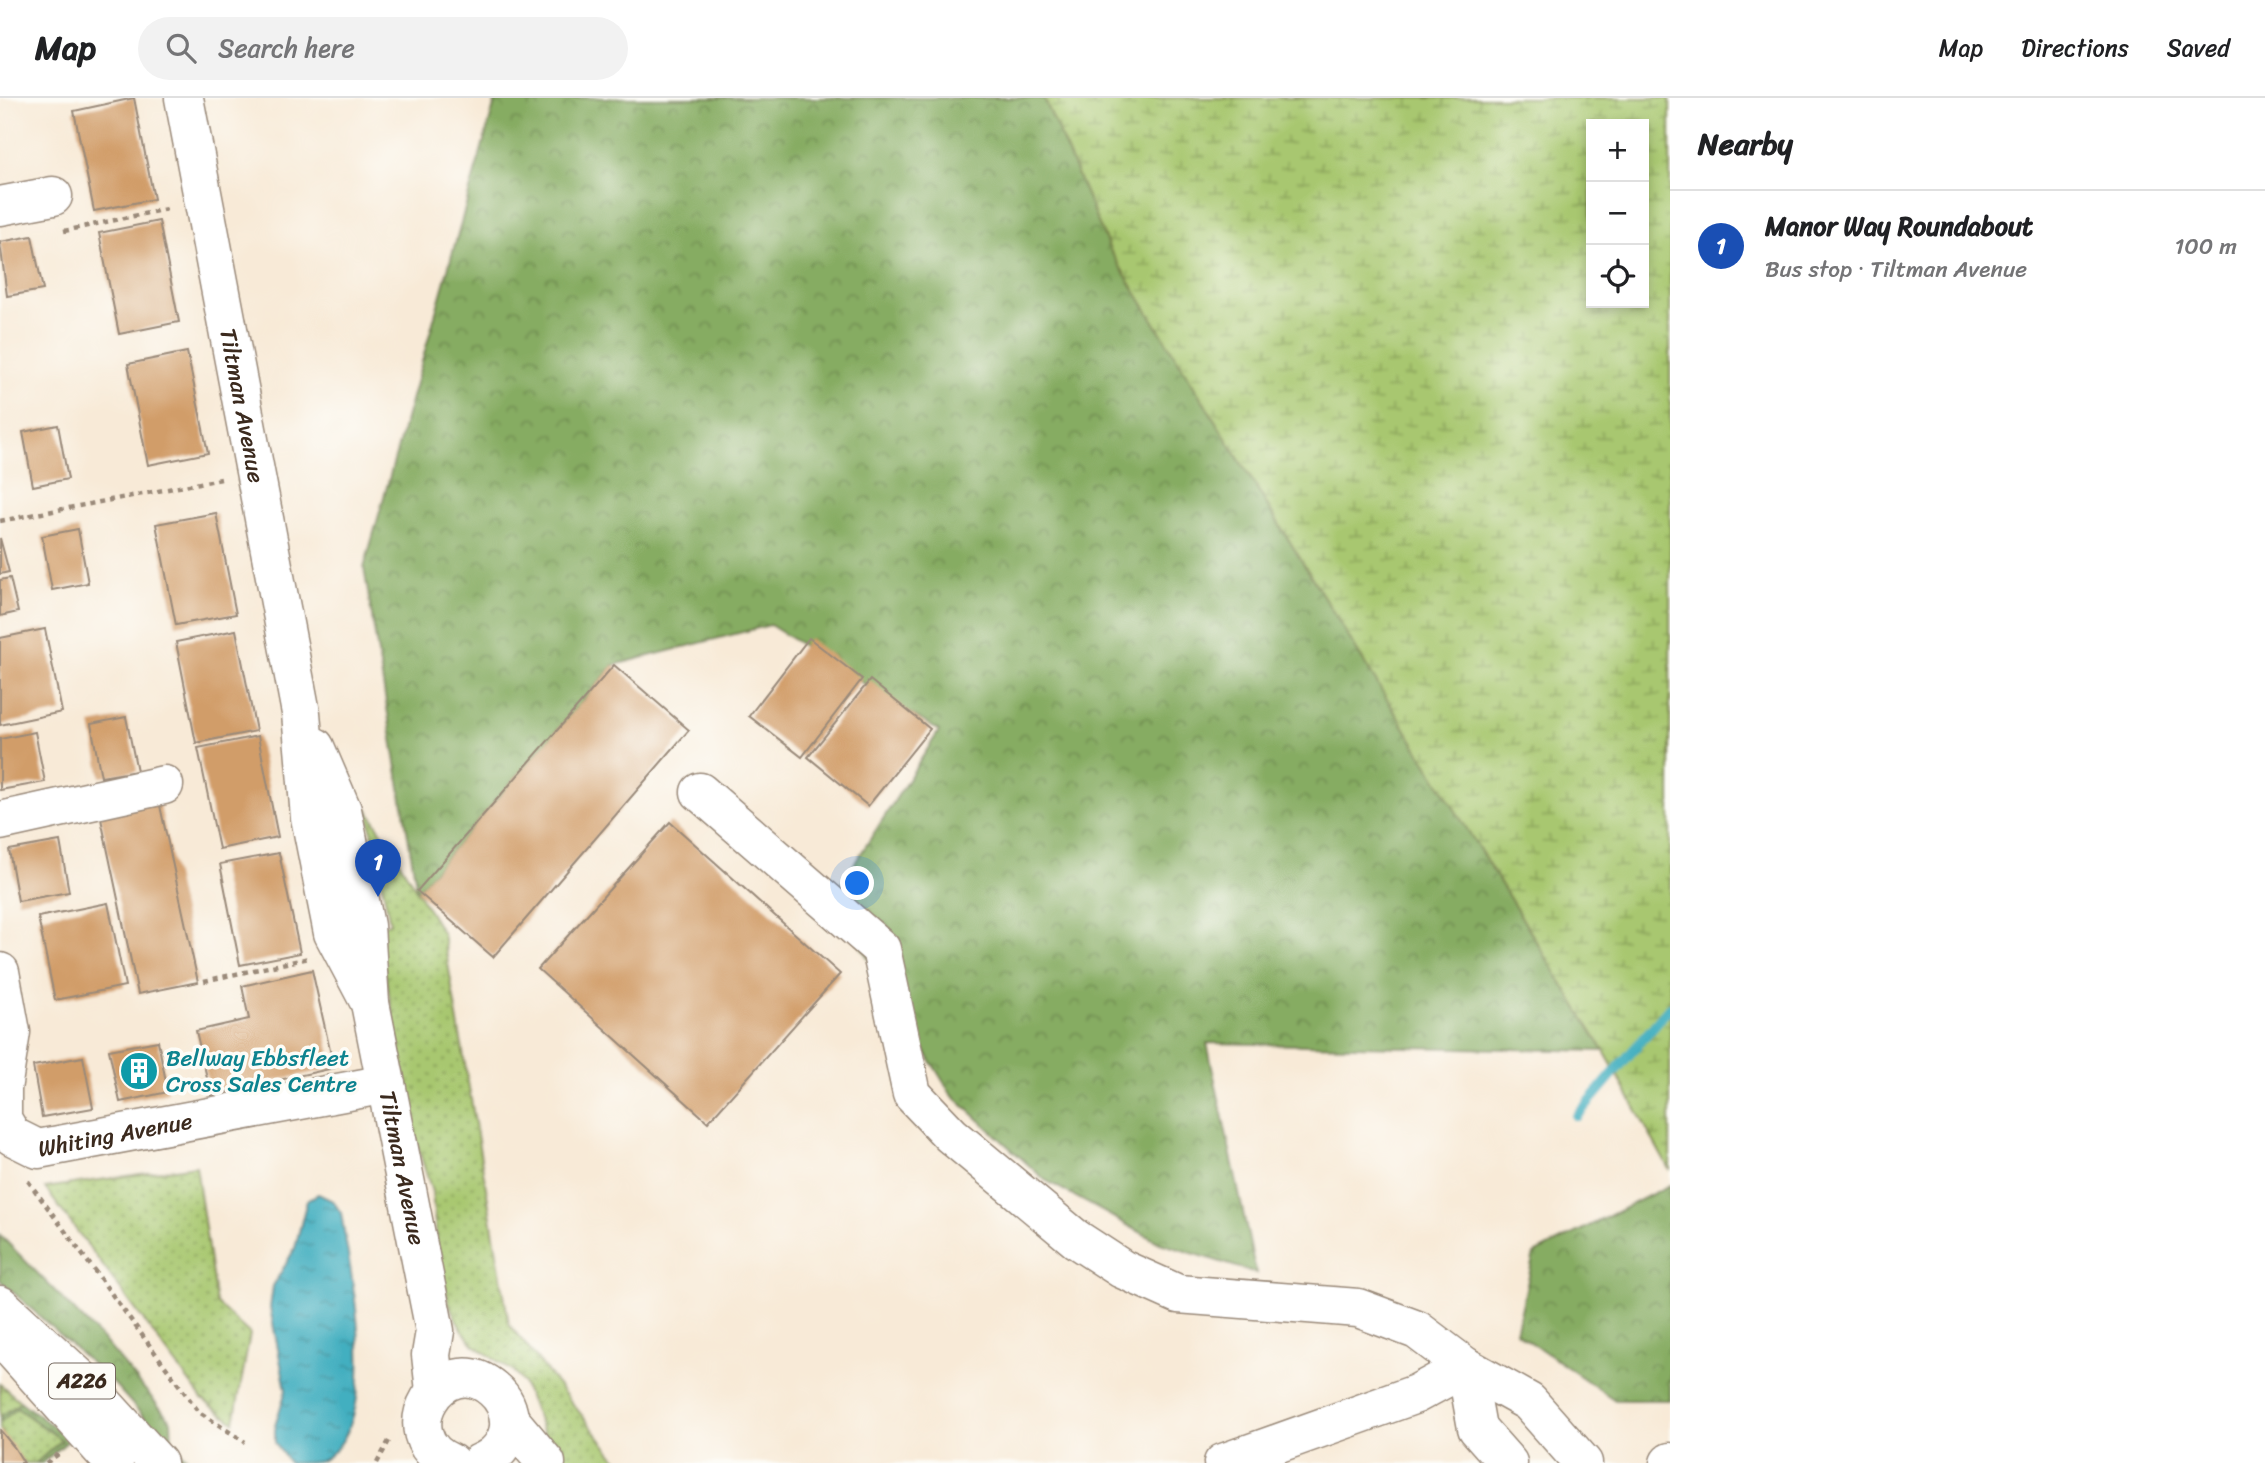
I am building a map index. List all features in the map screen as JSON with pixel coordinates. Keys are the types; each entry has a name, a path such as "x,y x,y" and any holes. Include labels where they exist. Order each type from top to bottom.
{"street":[{"name":"Tiltman Avenue","path":"184,98 301,713 310,817 333,933 370,1003 435,1331 452,1351 451,1385"},
{"path":"0,206 56,214"},
{"path":"0,821 164,785"},
{"path":"700,792 881,949 912,1094 951,1135 1076,1239 1122,1269 1178,1294 1358,1308 1417,1330 1466,1367 1529,1402 1583,1463"},
{"name":"Whiting Avenue","path":"0,972 11,1032 2,1089 2,1119 12,1136 38,1149 387,1084"},
{"name":"A226","path":"0,1305 83,1381 158,1463"},
{"path":"0,1336 114,1463"},
{"path":"1223,1463 1416,1394 1466,1367"},
{"path":"1466,1367 1477,1428 1508,1463"},
{"path":"427,1456 422,1426 423,1412 451,1385 488,1385 499,1394 506,1405 509,1419 503,1445 482,1463"},
{"path":"509,1419 546,1463"}],"path":[{"path":"56,214 178,207"},
{"path":"0,521 232,477"},
{"path":"204,981 310,958"},
{"path":"23,1174 199,1412 245,1442"}],"green space":[{"path":"496,98 1044,98 1110,250 1604,1051 1207,1043 1256,1273 1160,1243 1045,1180 951,1094 832,899 939,731 770,625 614,665 417,891 364,568"},
{"path":"1044,98 1670,98 1670,1171 1604,1051 1110,250"},
{"path":"367,808 443,934 509,1324 620,1463 565,1463 544,1433 523,1383 515,1373 474,1345 461,1329 449,1304 437,1244 432,1192 418,1147 376,926 390,923"},
{"path":"196,1166 216,1303 250,1334 234,1422 202,1399 45,1188"},
{"path":"1670,1185 1670,1400 1615,1400 1516,1332 1534,1254"},
{"path":"0,1235 106,1343 171,1421 172,1442 191,1463 185,1463 116,1386 0,1280"},
{"path":"0,1384 21,1402 0,1417"},
{"path":"21,1402 68,1438 68,1441 42,1463 36,1463 62,1440 17,1408 0,1422 0,1417"},
{"path":"17,1408 62,1440 36,1463 24,1463 0,1430 0,1422"}],"water":[{"path":"318,1194 333,1201 341,1213 356,1308 359,1383 353,1416 341,1442 321,1461 289,1463 275,1443 275,1426 286,1390 270,1308 273,1286 295,1248 307,1200"}],"building":[{"path":"134,98 154,199 94,211 74,111"},
{"path":"159,221 179,322 119,334 99,233"},
{"path":"32,236 43,290 7,296 0,242"},
{"path":"187,352 208,453 148,465 128,364"},
{"path":"58,425 68,479 33,486 23,432"},
{"path":"216,513 236,614 176,625 156,524"},
{"path":"78,529 88,583 52,590 42,536"},
{"path":"0,538 9,572 0,574"},
{"path":"10,578 18,612 0,616 0,580"},
{"path":"45,629 62,712 0,725 0,638"},
{"path":"236,630 256,731 196,743 176,642"},
{"path":"809,638 862,679 802,757 749,716"},
{"path":"614,665 689,730 493,957 417,891"},
{"path":"870,680 930,729 868,806 808,757"},
{"path":"126,717 137,771 101,777 91,724"},
{"path":"35,732 45,782 0,790 0,739"},
{"path":"258,736 278,837 219,849 198,748"},
{"path":"159,801 198,982 138,994 100,814"},
{"path":"670,822 840,974 708,1122 538,969"},
{"path":"60,841 69,892 18,901 9,850"},
{"path":"279,853 300,953 240,965 220,864"},
{"path":"108,903 125,986 55,1000 38,917"},
{"path":"312,970 334,1068 211,1095 196,1031 249,1019 242,986"},
{"name":"Bellway Ebbsfleet Cross Sales Centre","path":"158,1041 168,1092 120,1102 109,1050"},
{"path":"83,1057 93,1108 42,1117 33,1066"},
{"path":"0,1430 14,1447 24,1463 0,1463"}],"waterway":[{"path":"1577,1116 1670,1007"}],"place":[{"name":"Manor Way Roundabout","path":"378,897"},
{"name":"Bellway Ebbsfleet Cross Sales Centre","path":"139,1071"}]}
